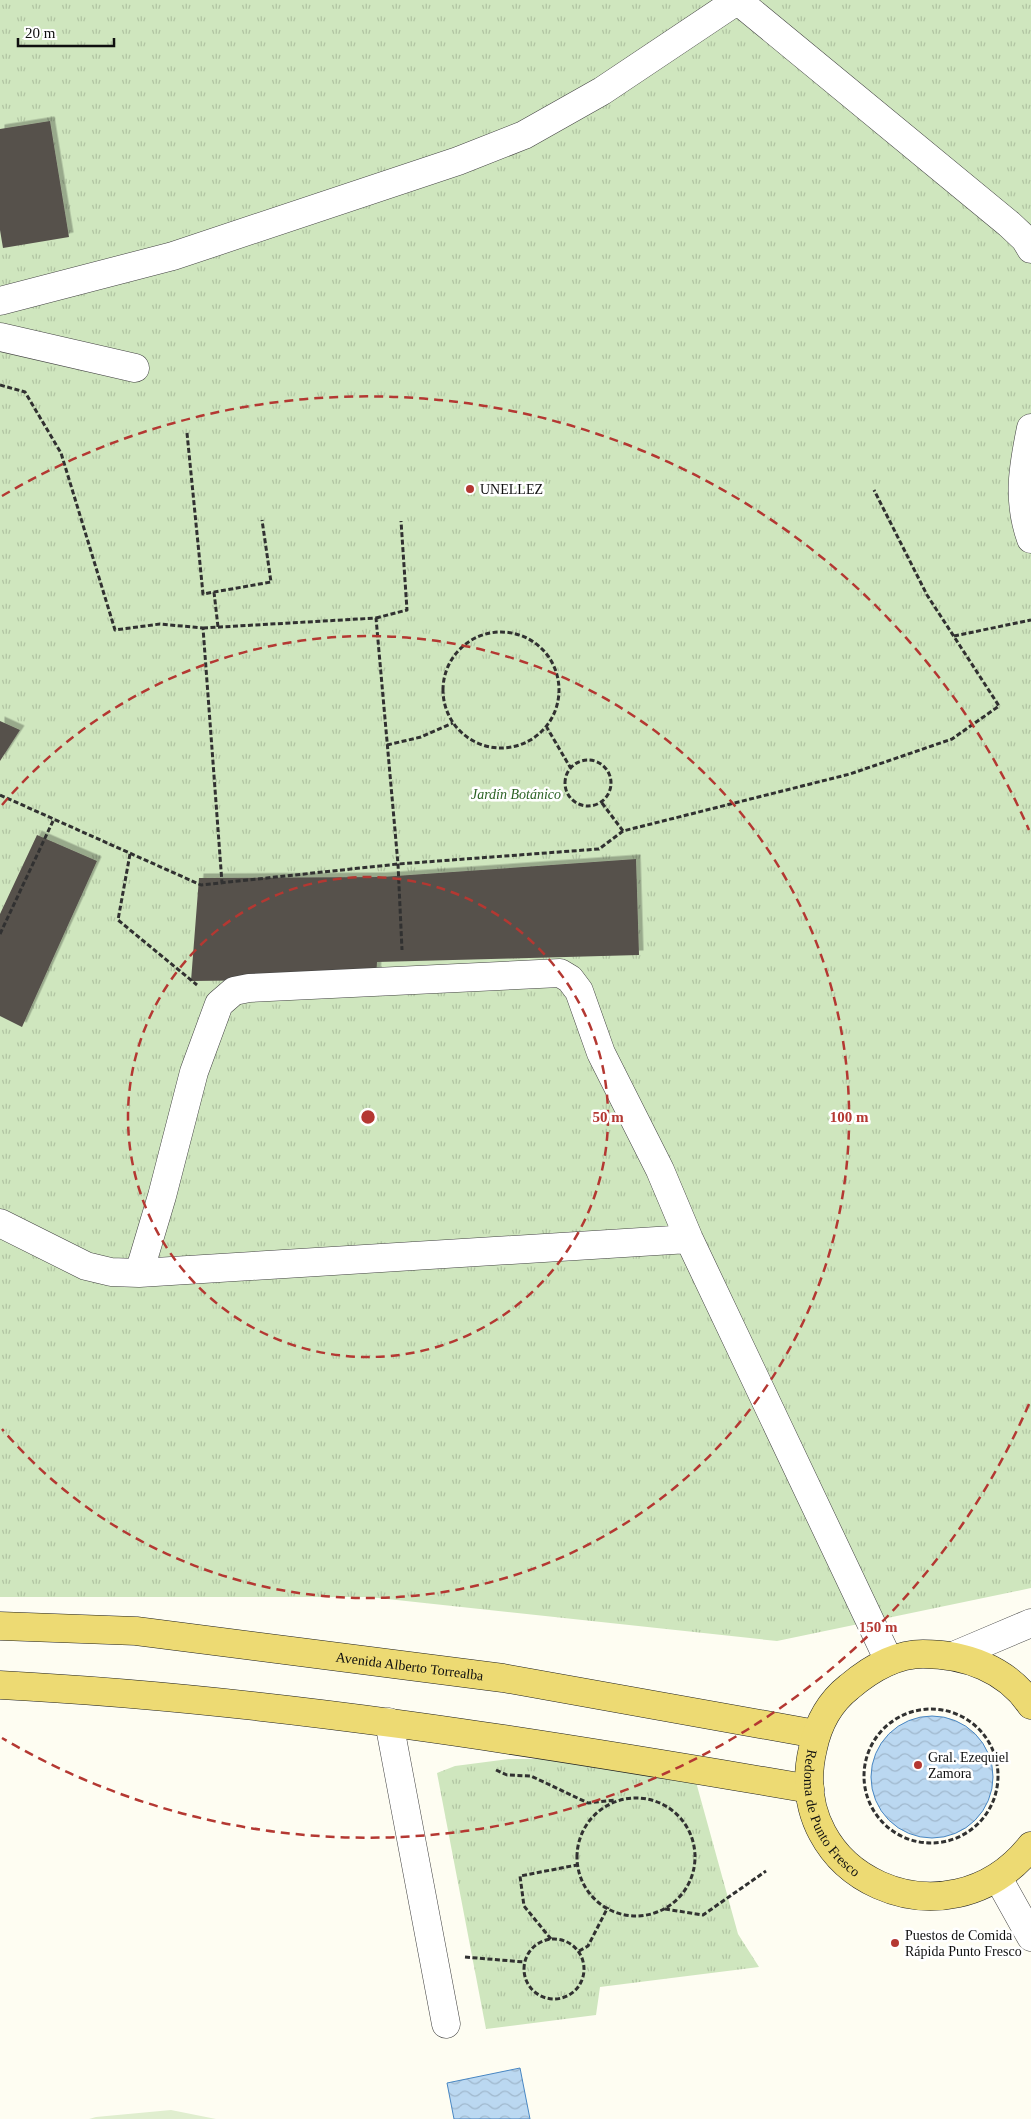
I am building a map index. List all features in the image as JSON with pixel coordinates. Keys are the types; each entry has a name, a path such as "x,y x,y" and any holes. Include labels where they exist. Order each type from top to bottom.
{"main road":[{"name":"Avenida Alberto Torrealba","path":"0,1626 136,1631 503,1678 816,1734"},
{"name":"Redoma de Punto Fresco","path":"1030,1701 1007,1679 981,1664 953,1656 921,1654 889,1661 860,1676 842,1692 827,1712 816,1734 810,1761 810,1789 816,1816 828,1840 845,1862 867,1879 892,1891 919,1897 946,1896 973,1890 998,1878 1019,1861 1031,1846"},
{"path":"0,1685 86,1689 389,1722 810,1789"}],"street":[{"path":"0,301 173,256 458,161 524,135 602,91 738,0 1009,224 1025,239 1031,249"},
{"path":"0,337 135,368"},
{"path":"1031,428 1022,477 1025,522 1031,539"},
{"path":"138,1273 162,1196 194,1072 219,1004 234,991 249,988 560,973 570,979 579,991 601,1053 660,1170 688,1239 889,1661"},
{"path":"0,1224 86,1266 111,1272 138,1273 688,1239"},
{"path":"953,1656 1031,1624"},
{"path":"389,1722 446,2024"},
{"path":"998,1878 1031,1937"}],"path":[{"path":"0,385 25,392 61,453 115,630 160,624 202,628 376,618 407,610 401,521"},
{"path":"187,433 202,594 271,582 262,520"},
{"path":"0,795 53,821 201,885 398,864 599,849 623,831 850,774 952,739 999,706 927,595 874,490"},
{"path":"214,592 218,627"},
{"path":"376,618 398,864 403,982"},
{"path":"954,636 1031,620"},
{"path":"202,628 222,883"},
{"path":"508,632 527,638 543,650 552,663 559,682 558,703 546,726 531,739 512,747 492,747 467,738 453,723 444,705 442,685 448,665 454,655 468,641 487,633 508,632"},
{"path":"387,745 421,737 453,723"},
{"path":"546,726 570,768"},
{"path":"585,760 593,760 605,767 612,781 608,797 602,803 582,806 570,798 565,782 570,768 585,760"},
{"path":"602,803 623,831"},
{"path":"0,934 53,821"},
{"path":"932,1708 964,1717 978,1726 995,1753 999,1768 999,1784 995,1799 988,1813 978,1825 950,1841 926,1843 903,1837 889,1829 869,1803 864,1787 864,1770 867,1754 875,1738 886,1725 900,1716 916,1710 932,1708"},
{"path":"491,1768 508,1775 531,1776 588,1803 638,1798 658,1802 675,1813 688,1829 694,1846 694,1866 688,1885 675,1902 664,1909 645,1915 624,1915 598,1902 584,1887 577,1865 577,1844 584,1827 598,1812 616,1802 638,1798"},
{"path":"551,1939 524,1906 520,1876 577,1865"},
{"path":"664,1909 703,1915 766,1871"},
{"path":"579,1952 588,1946 608,1907"},
{"path":"551,1939 562,1940 571,1944 579,1952 584,1961 584,1976 578,1989 570,1996 559,2000 546,1999 536,1994 526,1984 523,1974 524,1962 533,1947 542,1941 551,1939"},
{"path":"432,1955 524,1962"}],"green space":[{"name":"Jardín Botánico","path":"0,0 1031,0 1031,1588 777,1641 369,1597 0,1597"},
{"path":"509,1759 542,1759 696,1782 738,1934 759,1967 600,1987 596,2015 486,2029 437,1773 455,1766"},
{"path":"171,2110 216,2119 89,2119 96,2117"}],"water":[{"path":"932,1716 955,1720 975,1734 989,1754 993,1777 989,1800 975,1820 955,1834 932,1838 909,1834 889,1820 875,1800 871,1777 875,1754 889,1734 909,1720"},
{"path":"520,2068 530,2119 454,2119 447,2083"}],"building":[{"path":"50,121 69,237 3,248 0,230 0,129"},
{"path":"0,721 20,730 0,761"},
{"path":"37,835 97,861 22,1027 0,1016 0,914"},
{"path":"636,859 639,955 377,962 376,979 191,981 199,878 381,877"}],"place":[{"name":"UNELLEZ","path":"470,489"},
{"name":"Gral. Ezequiel Zamora","path":"918,1765"},
{"name":"Puestos de Comida Rápida Punto Fresco","path":"895,1943"}]}
